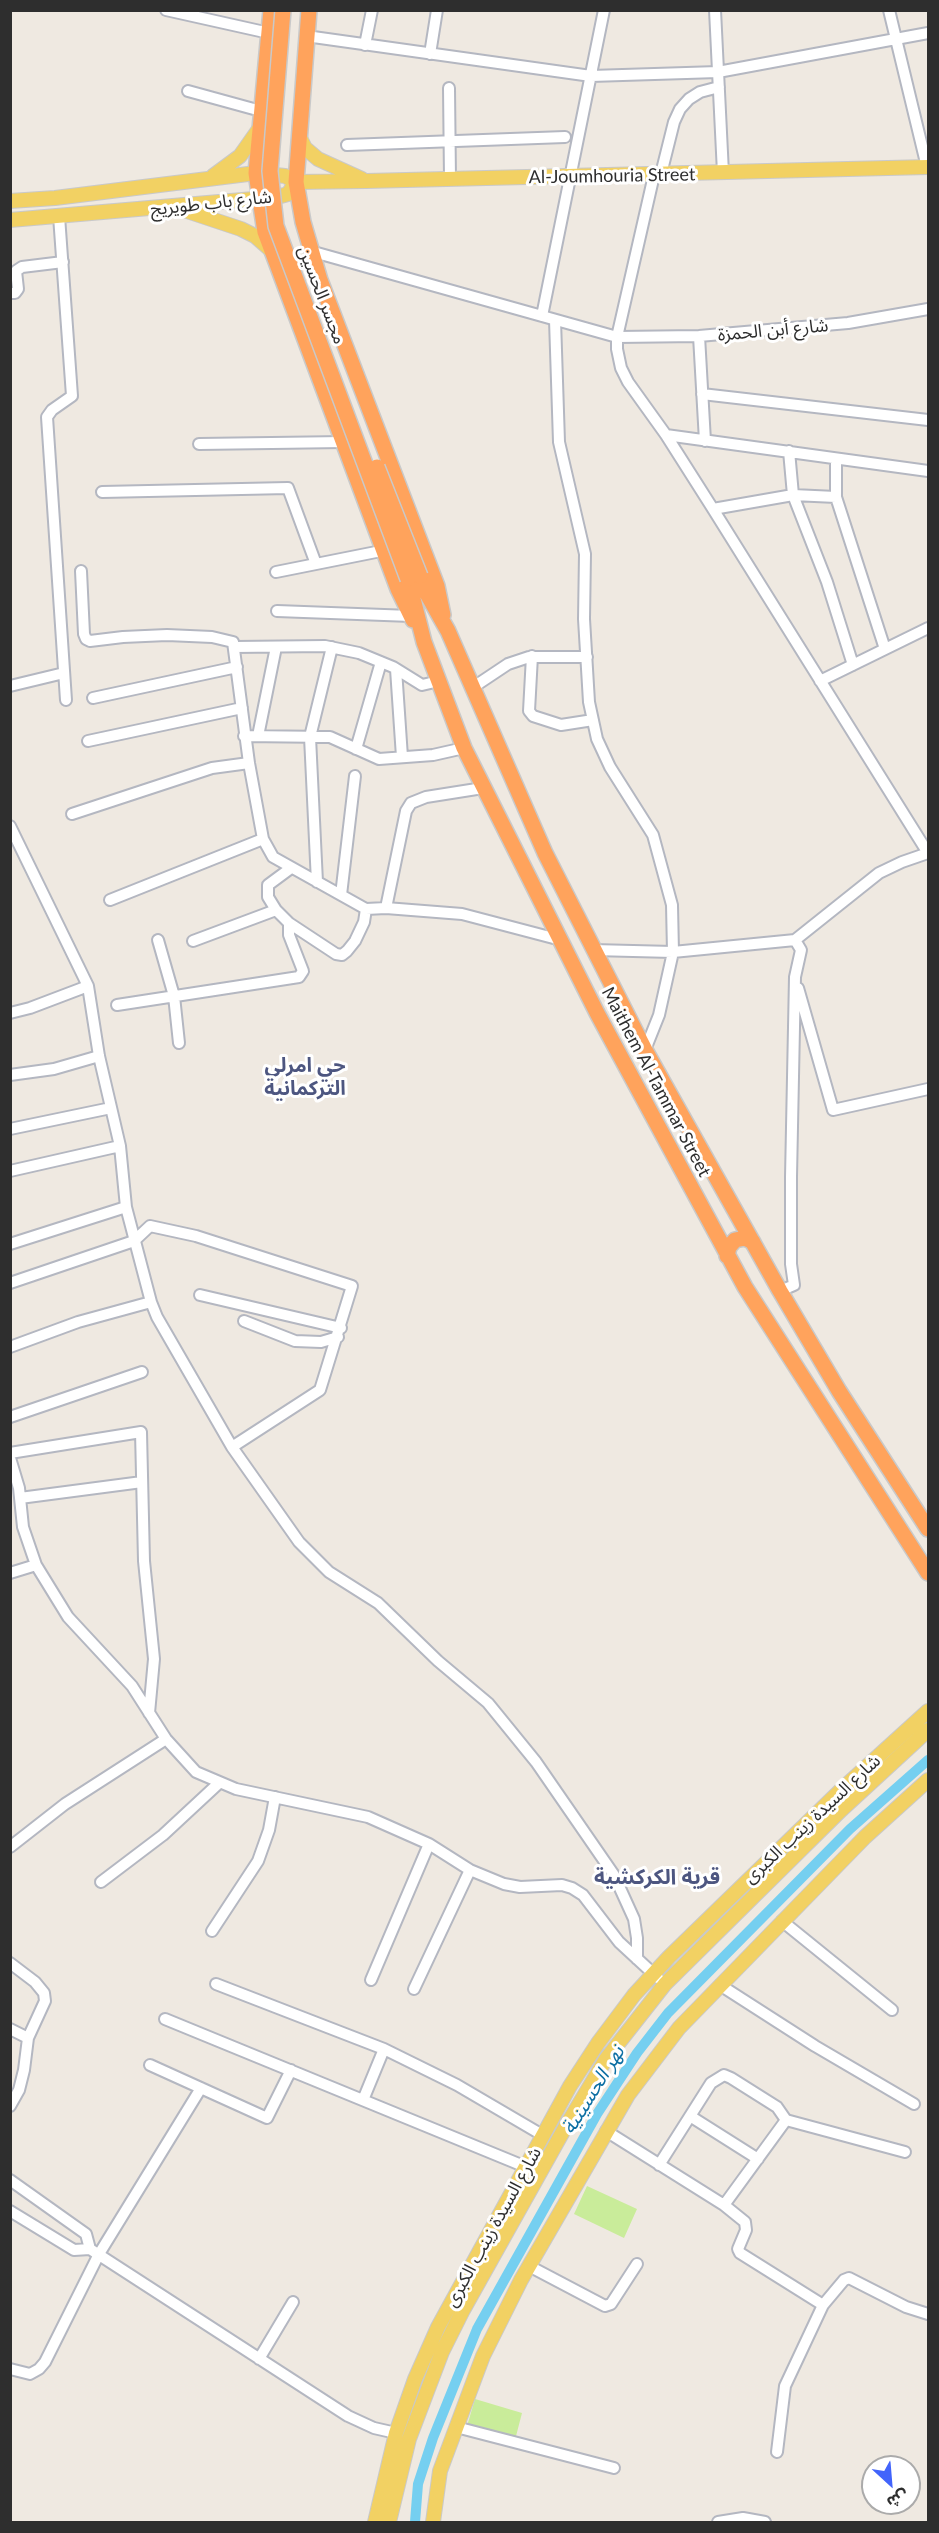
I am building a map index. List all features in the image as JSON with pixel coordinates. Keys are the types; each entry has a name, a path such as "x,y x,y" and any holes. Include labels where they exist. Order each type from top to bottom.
{"highway":[{"path":"271,10 255,173 265,232 386,550 398,589 424,642"},
{"name":"مجسر الحسين","path":"283,10 270,171 276,226 414,578"},
{"name":"مجسر الحسين","path":"294,10 280,172 286,224 414,578"},
{"path":"309,10 296,182 310,251 437,586 448,631"},
{"name":"Maithem Al-Tammar Street","path":"414,578 426,592 448,631 544,853 645,1050 780,1291 843,1397 928,1529"},
{"name":"Maithem Al-Tammar Street","path":"414,578 424,642 464,748 597,1013 728,1257 785,1352 928,1573"},
{"path":"522,865 534,869 540,866 544,860 544,853"},
{"path":"537,894 544,885 550,883 560,885"},
{"path":"706,1217 715,1224 726,1222 733,1213 731,1202"},
{"path":"728,1257 729,1247 735,1240 745,1238 753,1242"}],"main road":[{"path":"205,180 226,168 240,156 259,129"},
{"path":"299,136 305,148 318,159 366,181"},
{"name":"Al-Joumhouria Street","path":"296,182 928,167"},
{"name":"شارع باب طويريج","path":"10,201 55,198 255,173 285,176 296,182 288,194 258,199 10,220"},
{"path":"176,207 241,229 255,236 272,251"},
{"name":"شارع السيدة زينب الكبرى","path":"375,2523 396,2433 415,2379 438,2327 570,2086 598,2043 653,1974 833,1797 928,1711"},
{"name":"شارع السيدة زينب الكبرى","path":"389,2523 417,2417 452,2331 587,2088 620,2041 665,1984 841,1810 928,1730"},
{"path":"433,2523 440,2471 483,2356 530,2266 606,2131 652,2060 679,2028 865,1836 928,1780"}],"street":[{"path":"166,10 269,33"},
{"path":"365,45 372,10"},
{"path":"430,54 437,10"},
{"path":"542,316 604,10"},
{"path":"715,10 723,173"},
{"path":"889,10 928,167"},
{"path":"306,36 591,76 718,72 928,33"},
{"path":"593,950 673,952 795,940 879,873 928,853 666,435 628,382 619,358 617,337 658,175 674,122 689,99 700,92 719,87"},
{"path":"449,88 450,179"},
{"path":"188,91 261,111"},
{"path":"347,145 565,137"},
{"path":"59,216 72,396 52,410 47,417 66,700"},
{"name":"شارع أبن الحمزة","path":"310,251 617,337 699,336 848,322 928,309"},
{"path":"10,293 15,293 18,289 16,271 22,267 63,262"},
{"path":"555,320 559,442 585,554 584,619 589,702 597,739 610,767 653,835 672,906 673,952 659,1014 645,1050"},
{"path":"699,336 705,441"},
{"path":"702,394 928,420"},
{"path":"666,435 928,471"},
{"path":"199,444 344,442"},
{"path":"789,452 793,495 826,582 853,665"},
{"path":"836,459 836,497 885,650"},
{"path":"102,492 288,488 316,564"},
{"path":"713,509 793,495 836,497"},
{"path":"276,572 386,550"},
{"path":"81,571 83,627 86,639 90,641 167,635 227,639 233,642 244,736 263,839 273,857 366,909 386,908 462,914 561,940"},
{"path":"277,611 411,616"},
{"path":"820,681 928,628"},
{"path":"235,647 332,647 359,653 381,662 422,685 439,681"},
{"path":"258,736 276,647"},
{"path":"317,882 310,737 332,647"},
{"path":"472,688 488,675 508,664 532,656 587,657"},
{"path":"532,656 530,711 533,716 561,725 593,720"},
{"path":"356,749 381,662"},
{"path":"93,698 237,667"},
{"path":"396,669 402,757"},
{"path":"10,686 64,673"},
{"path":"88,741 242,708"},
{"path":"244,736 330,737 379,759 433,755 464,748"},
{"path":"72,814 212,768 249,763"},
{"path":"341,895 355,776"},
{"path":"386,908 406,811 411,803 426,797 483,788"},
{"path":"10,826 88,986 99,1056 120,1146 126,1207 151,1302 232,1447 299,1542 329,1572 378,1603 438,1660 488,1703 536,1762 614,1875 634,1919 637,1959"},
{"path":"110,900 263,839"},
{"path":"291,868 268,885 268,897 276,910 289,923 336,954 342,955 355,941 364,922 366,909"},
{"path":"193,941 276,910"},
{"path":"117,1005 299,977 303,971 289,935 289,923"},
{"path":"158,940 174,996 179,1043"},
{"path":"780,1291 794,1285 791,1264 791,1177 795,976 801,950 795,940"},
{"path":"795,976 833,1110 928,1089"},
{"path":"10,1013 30,1008 88,986"},
{"path":"10,1075 54,1070 99,1056"},
{"path":"10,1129 111,1108"},
{"path":"10,1171 120,1146"},
{"path":"10,1244 126,1207"},
{"path":"10,1283 134,1241 150,1226 196,1236 352,1286 320,1390 232,1447"},
{"path":"200,1295 339,1333"},
{"path":"10,1347 78,1322 151,1302"},
{"path":"244,1321 295,1341 321,1342 339,1333"},
{"path":"10,1417 142,1372"},
{"path":"10,1453 141,1432 144,1561 154,1659 149,1714"},
{"path":"10,1458 20,1498 23,1527 36,1565 68,1617 132,1686 166,1739 196,1772 219,1783 368,1817 429,1844 470,1870 504,1884 520,1887 562,1886 572,1888 592,1905 619,1942 665,1984"},
{"path":"20,1498 142,1482"},
{"path":"10,1573 36,1565"},
{"path":"10,1847 65,1804 166,1739"},
{"path":"101,1882 164,1835 219,1783"},
{"path":"212,1931 258,1861 269,1830 275,1797"},
{"path":"371,1980 429,1844"},
{"path":"414,1989 470,1870"},
{"path":"782,1921 892,2010"},
{"path":"10,1963 44,1993 45,2001 28,2038 19,2090 10,2106"},
{"path":"216,1984 384,2049 457,2085 544,2136"},
{"path":"720,1985 815,2046 914,2104"},
{"path":"165,2019 526,2167"},
{"path":"10,2029 28,2038"},
{"path":"363,2100 384,2049"},
{"path":"150,2065 267,2118 291,2070"},
{"path":"659,2165 711,2083 724,2075 777,2107 786,2120 905,2152"},
{"path":"10,2369 30,2374 45,2362 94,2251 201,2088"},
{"path":"690,2116 758,2159"},
{"path":"724,2205 786,2120"},
{"path":"606,2131 724,2205 747,2224 738,2249 740,2253 823,2305"},
{"path":"10,2180 86,2234 94,2251"},
{"path":"10,2211 74,2250 94,2251 348,2416 374,2428 396,2433"},
{"path":"530,2266 605,2306 611,2304 637,2264"},
{"path":"777,2452 785,2386 823,2305 844,2280 849,2278 906,2307 928,2314"},
{"path":"259,2359 293,2302"},
{"path":"456,2427 614,2468"},
{"path":"718,2523 743,2518 765,2523"}],"green space":[{"path":"587,2186 637,2209 624,2238 574,2214"},
{"path":"475,2399 522,2413 515,2440 467,2426"}],"waterway":[{"name":"نهر الحسينية","path":"415,2522 418,2484 433,2438 477,2329 597,2114 637,2053 668,2013 850,1829 928,1760"}],"district":[{"name":"حي امرلي التركمانية","path":"305,1078"},
{"name":"قرية الكركشية","path":"657,1877"}]}
